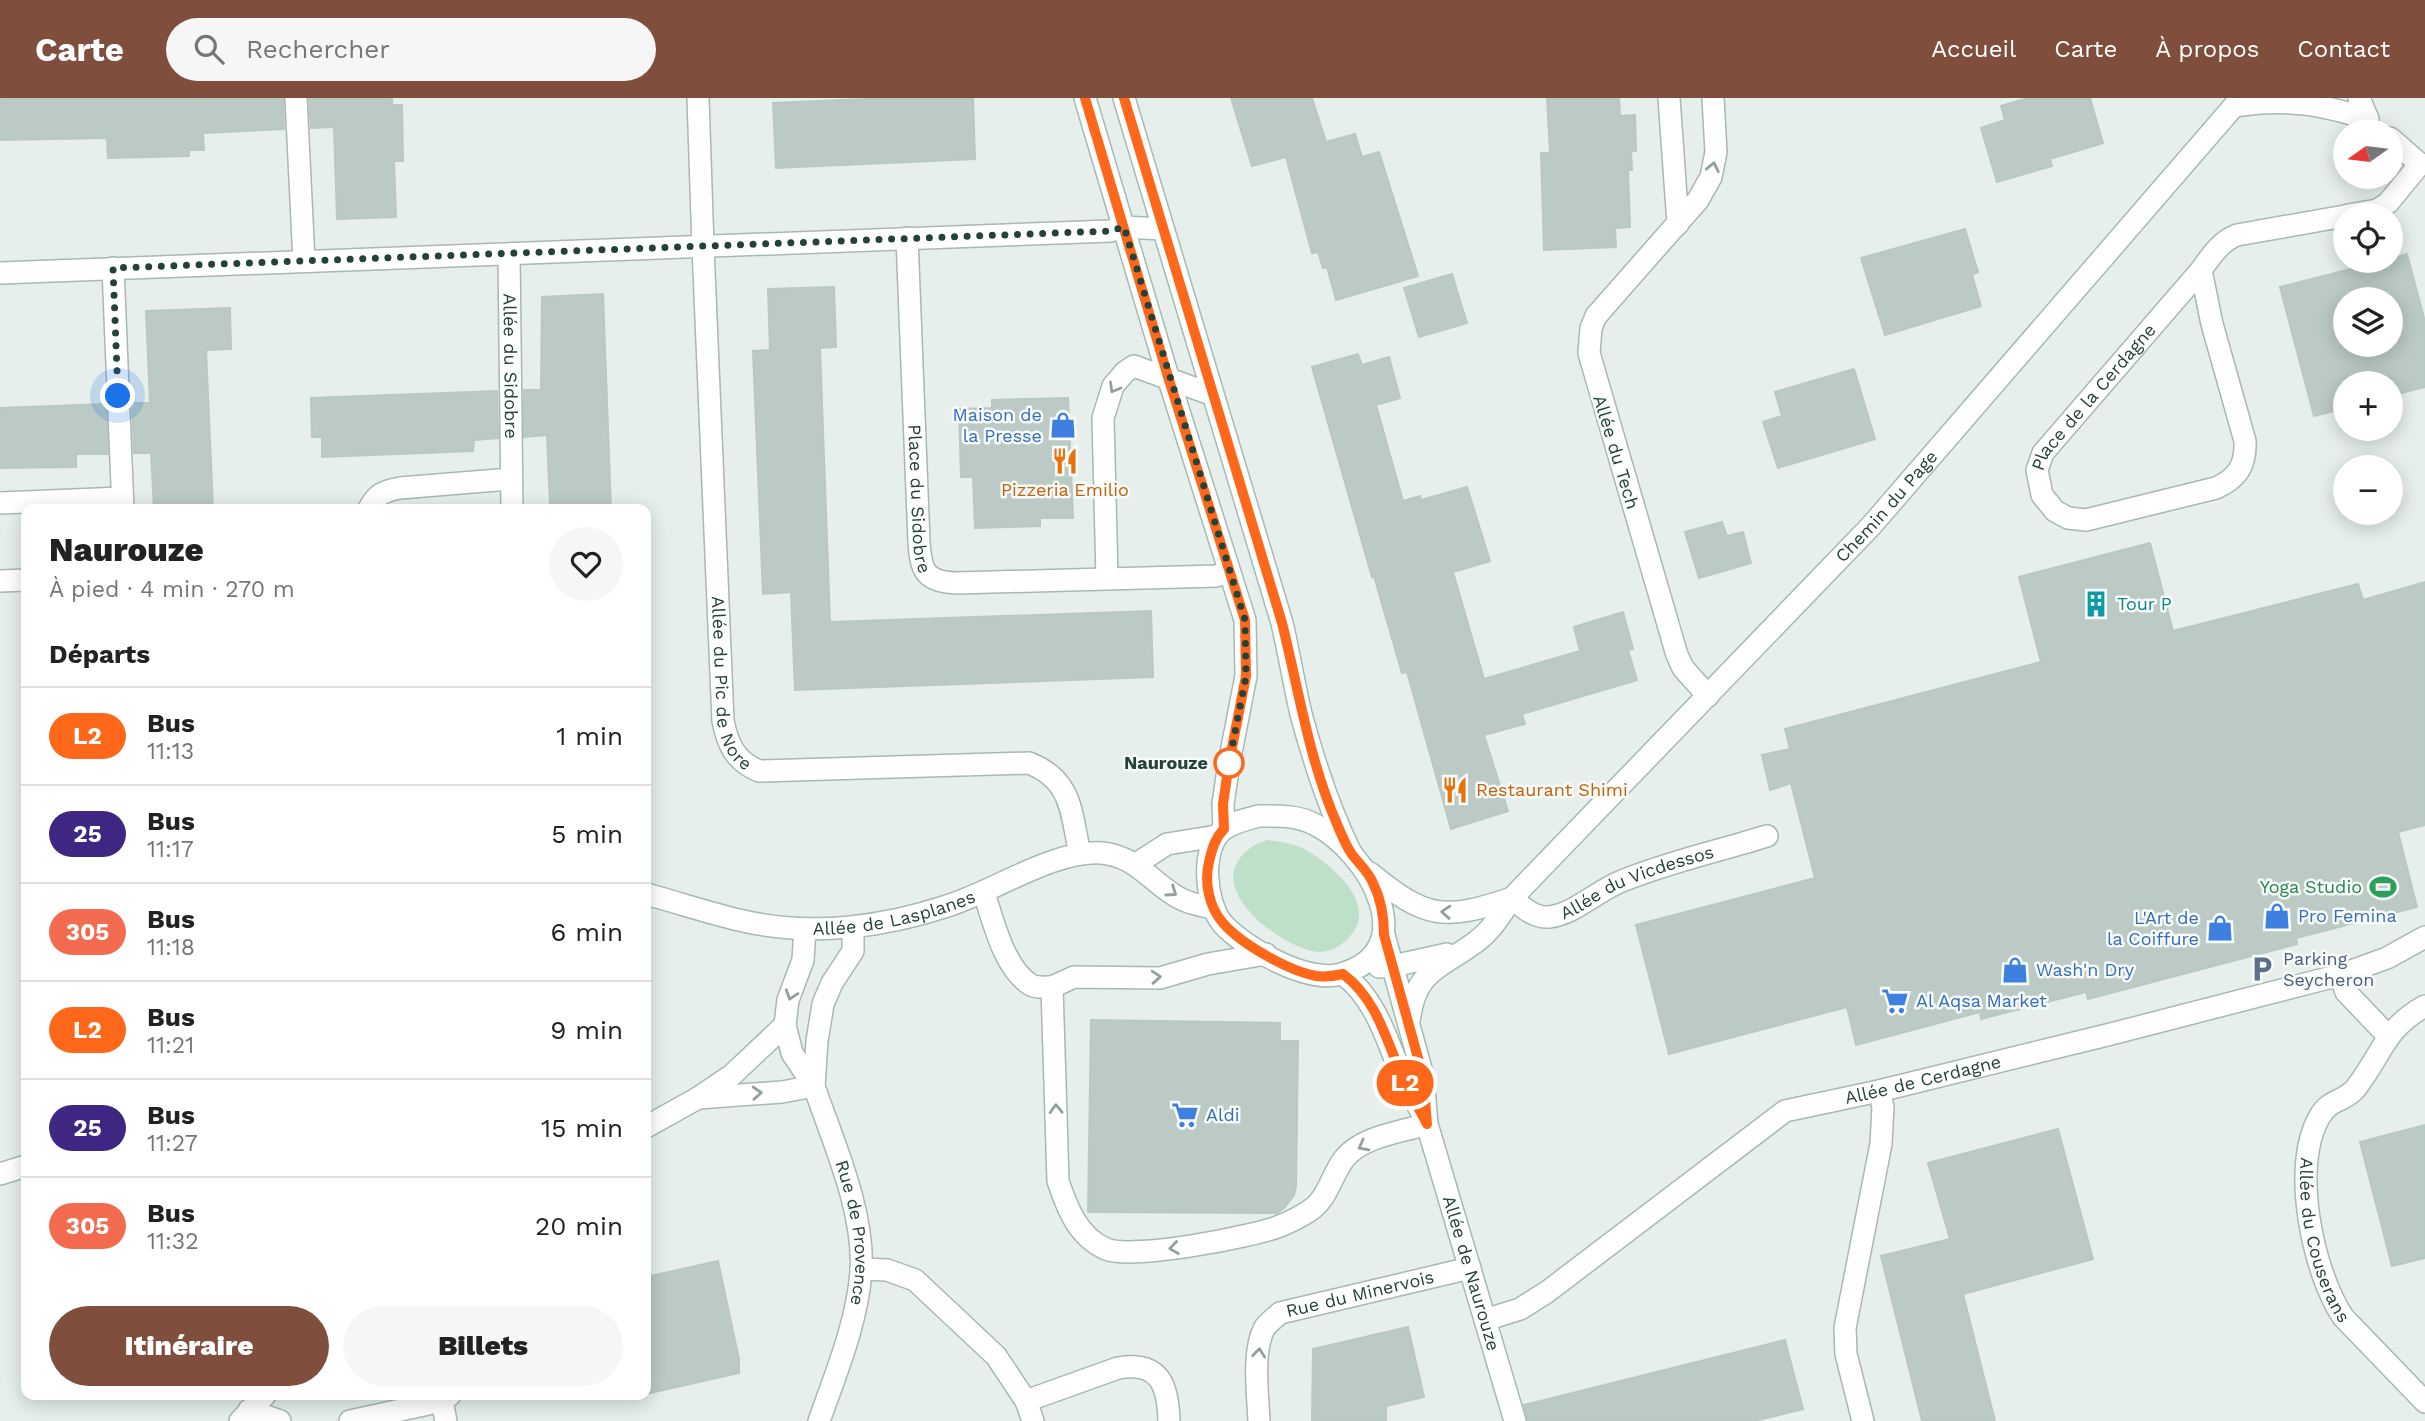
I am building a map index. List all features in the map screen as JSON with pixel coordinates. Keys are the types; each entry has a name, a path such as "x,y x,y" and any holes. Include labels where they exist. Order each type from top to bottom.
{"street":[{"path":"296,98 304,261"},
{"path":"698,98 703,247"},
{"path":"1084,98 1245,620 1246,676 1229,763 1221,832 1207,871 1209,896 1222,922 1266,954 1300,971 1317,976 1351,971 1372,957 1384,935 1384,917 1379,897 1373,881 1336,823 1313,755 1282,623 1124,98"},
{"path":"1670,98 1678,224"},
{"name":"Allée du Tech","path":"1708,696 1683,668 1677,655 1589,354 1591,328 1596,316 1678,224 1698,200 1712,177 1716,152 1713,98"},
{"path":"2359,98 2371,119"},
{"path":"2238,102 2294,100 2326,106 2360,119"},
{"name":"Chemin du Page","path":"1409,1022 1411,1006 1422,982 1432,970 1478,941 1499,918 1512,898 1871,526 2238,102"},
{"name":"Place de la Cerdagne","path":"2403,149 2420,164 2403,185"},
{"name":"Place de la Cerdagne","path":"2388,203 2399,189"},
{"name":"Place de la Cerdagne","path":"2202,270 2212,324 2245,441 2241,467 2233,479 2216,488 2086,520 2062,515 2048,503 2039,486 2037,470 2043,453 2216,251 2230,238 2246,233 2333,218"},
{"path":"0,273 1110,231 1124,227 1163,229"},
{"name":"Place du Sidobre","path":"907,238 920,560 927,574 936,581 957,583 1216,576 1229,572"},
{"name":"Allée du Pic de Nore","path":"703,247 723,720 726,737 733,751 748,766 759,771 1030,763 1054,776 1063,789 1070,804 1080,854"},
{"name":"Allée du Sidobre","path":"509,254 512,504"},
{"path":"0,503 123,504 113,268"},
{"path":"1107,579 1103,418 1112,386 1158,340"},
{"path":"1134,366 1213,395"},
{"path":"371,504 374,498 384,492 400,488 511,479"},
{"path":"0,581 21,580"},
{"path":"1136,864 1167,844 1221,832 1259,816 1300,818 1317,825 1357,859"},
{"name":"Allée du Vicdessos","path":"1512,898 1527,911 1550,917 1622,881 1767,836"},
{"name":"Allée de Lasplanes","path":"651,895 748,922 805,929 853,927 946,907 984,893 1044,865 1080,854 1117,855 1136,864 1174,895 1190,904 1214,908"},
{"name":"Chemin du Page","path":"1357,859 1394,892 1430,911 1452,914 1512,898"},
{"path":"984,893 1005,953 1018,974 1031,985 1052,987 1074,977 1160,978 1208,964 1266,954"},
{"name":"Rue de Provence","path":"814,1086 823,1004 832,983 853,951 853,927"},
{"name":"Rue de Provence","path":"805,929 803,960 788,1000 786,1025 792,1054 814,1086 852,1198 859,1234 861,1269 849,1331 819,1421"},
{"name":"Allée de Naurouze","path":"1384,935 1423,1076 1427,1124"},
{"name":"Allée de Cerdagne","path":"1485,1320 1520,1309 1547,1292 1785,1111 1879,1091 2340,975 2387,958 2425,937"},
{"name":"Chemin du Page","path":"1351,971 1393,966 1459,951"},
{"name":"Allée de Naurouze","path":"1351,971 1357,986 1371,1004 1404,1080 1427,1124 1515,1421"},
{"path":"2340,975 2346,992 2388,1036"},
{"path":"1052,987 1058,1181 1067,1208 1078,1227 1107,1250 1154,1251 1279,1227 1311,1210 1328,1191 1346,1156 1364,1144 1427,1124"},
{"name":"Allée du Couserans","path":"2425,1006 2400,1023 2388,1036 2353,1092 2329,1104 2320,1116 2306,1153 2307,1196 2315,1254 2332,1302 2343,1317 2425,1402"},
{"path":"651,1124 732,1075 786,1025"},
{"path":"698,1098 782,1092 814,1086"},
{"path":"1863,1421 1846,1353 1844,1328 1881,1144 1883,1107 1879,1091"},
{"path":"0,1174 21,1168"},
{"name":"Rue du Minervois","path":"1259,1421 1260,1342 1264,1329 1280,1313 1471,1268"},
{"path":"861,1269 887,1270 915,1280 996,1356 1030,1411 1118,1368 1133,1366 1148,1369 1161,1380 1168,1398 1169,1421"},
{"path":"245,1415 260,1400"},
{"path":"350,1421 446,1406"},
{"path":"245,1415 280,1421"}],"green space":[{"path":"1268,840 1304,849 1329,866 1351,890 1359,917 1355,930 1341,945 1322,952 1305,949 1273,932 1245,906 1236,891 1233,875 1244,853"}],"building":[{"path":"0,98 283,98 284,129 203,133 204,150 189,150 189,156 108,158 107,138 0,140"},
{"path":"309,98 392,98 392,105 402,105 403,161 394,161 396,217 337,219 334,127 311,128"},
{"path":"973,98 975,159 776,168 773,103"},
{"path":"1231,98 1312,98 1326,142 1355,134 1362,157 1379,152 1418,276 1336,300 1327,267 1323,268 1318,252 1312,253 1286,157 1252,166"},
{"path":"1547,98 1619,98 1620,116 1635,115 1636,151 1631,151 1632,170 1628,170 1630,227 1615,228 1616,247 1544,250 1541,153 1550,153"},
{"path":"2028,98 2090,98 2103,143 2050,159 2052,166 1997,182 1981,128 2005,120 2001,106"},
{"path":"1965,229 1978,272 1972,275 1981,306 1885,335 1861,258"},
{"path":"2407,254 2425,322 2425,387 2403,393 2403,371 2333,371 2333,411 2314,416 2280,287 2335,273 2403,273 2403,255"},
{"path":"1452,274 1467,323 1419,337 1404,288"},
{"path":"834,287 836,347 820,348 830,622 1151,611 1153,677 795,690 791,592 763,594 753,351 770,350 768,289"},
{"path":"603,294 611,504 550,504 547,435 524,437 524,390 541,390 542,297"},
{"path":"230,308 231,349 206,350 213,504 154,504 151,453 134,453 132,403 150,403 146,311"},
{"path":"1358,354 1362,365 1389,357 1400,398 1376,405 1403,501 1420,496 1421,500 1467,487 1490,561 1453,572 1484,679 1580,651 1574,627 1623,612 1633,649 1628,650 1637,680 1522,714 1525,724 1484,735 1508,811 1451,829 1407,672 1402,673 1374,576 1372,577 1312,367"},
{"path":"1854,369 1875,439 1778,468 1763,422 1782,416 1775,392"},
{"path":"497,391 498,438 474,440 473,451 322,457 322,437 312,437 311,398"},
{"path":"1068,398 1073,518 1040,518 1040,526 975,528 973,477 961,477 959,409 992,408 992,400"},
{"path":"106,404 108,454 76,454 76,467 0,468 0,408"},
{"path":"1722,522 1727,536 1743,532 1751,563 1699,578 1685,532"},
{"path":"2150,543 2173,631 2358,584 2363,600 2425,582 2425,825 2398,832 2417,907 2296,938 2297,944 2088,999 2086,992 1981,1019 1980,1012 1856,1045 1847,1007 1669,1054 1636,925 1815,878 1791,783 1770,790 1762,755 1790,749 1785,729 2041,662 2019,577"},
{"path":"1091,1020 1280,1023 1280,1041 1298,1041 1296,1186 1294,1195 1284,1208 1277,1213 1088,1212"},
{"path":"2425,1125 2425,1258 2392,1266 2360,1142"},
{"path":"2058,1129 2093,1259 1963,1294 1995,1421 1922,1421 1881,1256 1950,1239 1928,1163"},
{"path":"718,1261 739,1359 739,1373 651,1393 651,1276"},
{"path":"1408,1327 1424,1397 1386,1406 1386,1421 1312,1421 1313,1349"},
{"path":"1785,1340 1803,1409 1754,1421 1528,1421 1524,1405"}],"bus line":[{"name":"L2","path":"1085,98 1169,380 1245,620 1246,676 1223,804 1224,829 1217,836 1207,871 1209,896 1222,922 1266,954 1300,971 1317,976 1343,974 1357,986 1371,1004 1404,1080 1427,1124 1423,1076 1384,935 1384,917 1379,897 1373,881 1351,853 1336,823 1313,755 1282,623 1124,98"}],"place":[{"name":"Maison de la Presse","path":"1063,425"},
{"name":"Pizzeria Emilio","path":"1065,461"},
{"name":"Tour P","path":"2096,604"},
{"name":"Naurouze","path":"1229,763"},
{"name":"Restaurant Shimi","path":"1455,790"},
{"name":"Yoga Studio","path":"2383,887"},
{"name":"Pro Femina","path":"2277,916"},
{"name":"L'Art de la Coiffure","path":"2220,928"},
{"name":"Parking Seycheron","path":"2262,969"},
{"name":"Wash'n Dry","path":"2015,970"},
{"name":"Al Aqsa Market","path":"1895,1001"},
{"name":"Aldi","path":"1185,1115"}],"route":[{"path":"118,396 113,268 1110,231 1124,227 1245,620 1246,676 1229,763"}]}
